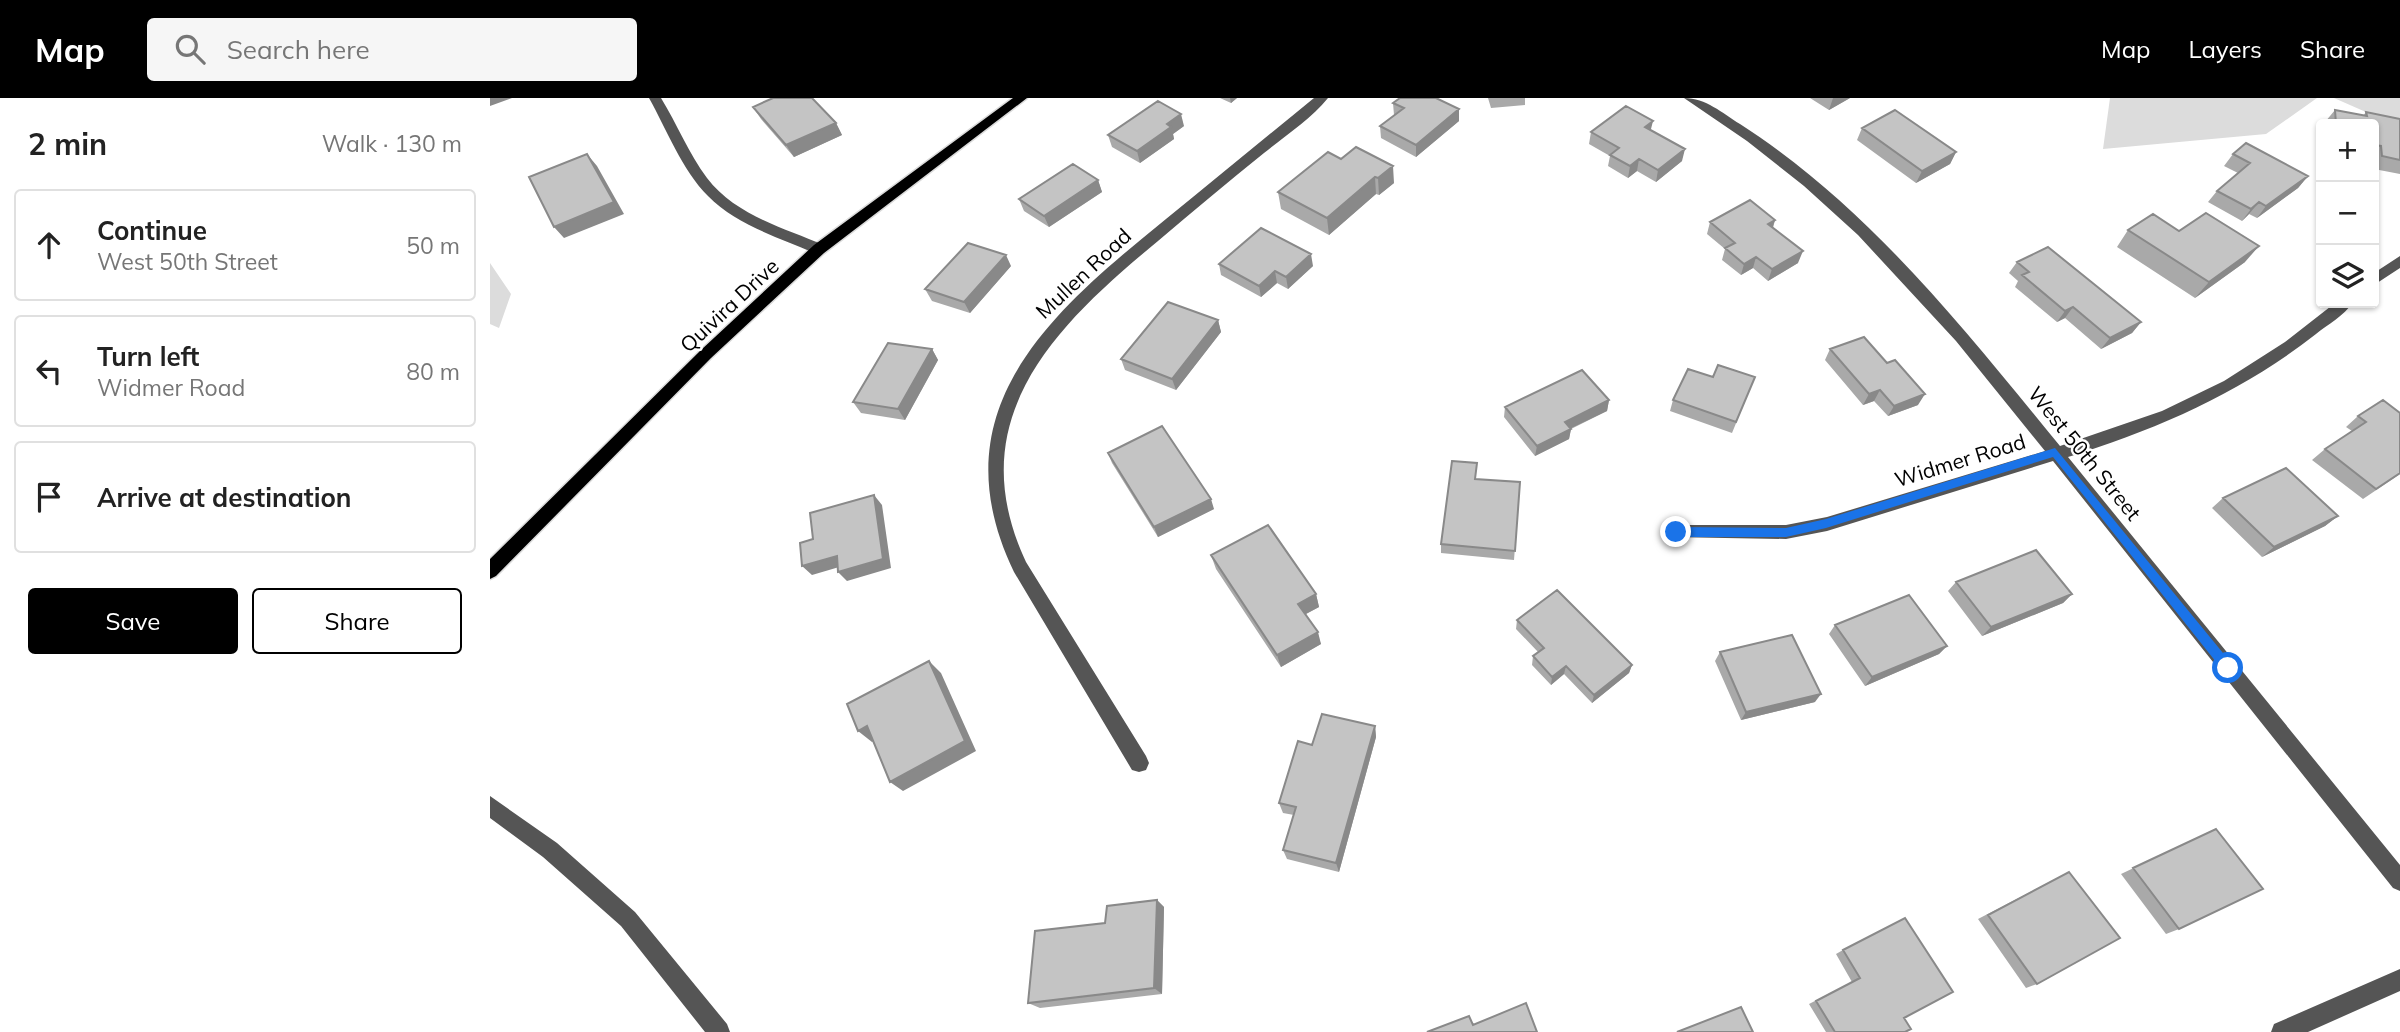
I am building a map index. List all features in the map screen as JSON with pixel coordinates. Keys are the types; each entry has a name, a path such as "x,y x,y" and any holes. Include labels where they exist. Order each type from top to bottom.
{"main road":[{"name":"Quivira Drive","path":"490,570 706,354 818,249 1021,98"}],"street":[{"path":"655,98 704,183 719,198 739,211 818,249"},
{"name":"Mullen Road","path":"1139,763 1020,567 1004,535 993,488 996,447 1021,370 1062,316 1108,274 1322,98"},
{"name":"West 50th Street","path":"1690,98 1779,158 1841,210 1904,269 2400,881"},
{"path":"2379,277 2400,261"},
{"name":"Widmer Road","path":"1676,532 1786,533 1826,524 2055,452 2111,438 2168,415 2230,384 2290,346 2339,308"},
{"path":"490,806 550,850 628,919 719,1032"},
{"path":"2282,1032 2400,980"}],"shaded area":[{"path":"2110,98 2317,98 2266,134 2103,149"},
{"path":"2334,98 2400,98 2400,127"},
{"path":"490,263 511,294 499,328 490,324"}],"building":[{"path":"773,98 812,98 836,123 786,145 753,107"},
{"path":"1400,98 1436,98 1459,109 1416,145 1380,126 1404,108 1393,103"},
{"path":"1158,101 1181,114 1167,124 1171,127 1137,151 1108,135"},
{"path":"1626,106 1653,121 1645,127 1685,149 1658,170 1639,159 1630,166 1610,155 1619,148 1591,132"},
{"path":"1895,110 1956,152 1922,171 1862,128"},
{"path":"2335,110 2367,116 2366,112 2400,119 2400,160 2382,156 2379,146 2379,119 2336,119"},
{"path":"2246,143 2308,176 2266,206 2259,202 2251,209 2217,191 2250,163 2233,154"},
{"path":"1356,147 1393,166 1378,178 1375,177 1327,218 1278,192 1328,152 1341,159"},
{"path":"587,154 614,202 554,227 529,177"},
{"path":"1073,164 1098,180 1044,216 1019,199"},
{"path":"1750,200 1775,220 1768,224 1803,251 1772,269 1756,257 1744,264 1725,248 1735,243 1710,222"},
{"path":"2206,213 2259,246 2209,282 2128,230 2153,214 2179,231"},
{"path":"1261,228 1311,254 1286,277 1275,271 1259,286 1219,264"},
{"path":"968,243 1006,255 964,302 925,289"},
{"path":"2048,247 2141,322 2110,338 2073,307 2065,311 2022,275 2029,272 2017,262"},
{"path":"1168,302 1218,320 1172,379 1121,359"},
{"path":"1864,337 1887,363 1895,360 1925,394 1894,406 1880,390 1869,394 1830,349"},
{"path":"888,343 932,349 898,409 853,402"},
{"path":"1718,365 1755,377 1736,422 1673,400 1688,369 1713,377"},
{"path":"1582,370 1609,400 1565,422 1571,429 1537,446 1505,407"},
{"path":"2383,400 2400,413 2400,473 2376,489 2325,449 2366,422 2358,416"},
{"path":"1162,426 1211,499 1154,527 1108,453"},
{"path":"1452,461 1477,463 1475,479 1520,482 1515,551 1441,544"},
{"path":"2286,468 2338,516 2274,547 2223,498"},
{"path":"874,495 883,559 838,572 837,556 802,566 800,543 813,539 810,513"},
{"path":"1268,525 1316,594 1298,604 1318,632 1277,655 1211,555"},
{"path":"2036,550 2072,594 1991,627 1956,582"},
{"path":"1557,590 1632,665 1594,695 1566,666 1552,677 1533,656 1544,648 1517,620"},
{"path":"1909,595 1947,646 1872,677 1835,625"},
{"path":"1792,635 1821,694 1746,712 1720,652"},
{"path":"929,661 965,741 890,782 867,726 858,731 847,704"},
{"path":"1322,714 1375,726 1336,863 1283,850 1296,807 1279,803 1298,741 1312,745"},
{"path":"2216,829 2263,889 2179,929 2133,868"},
{"path":"2069,872 2120,938 2037,984 1988,915"},
{"path":"1157,900 1154,988 1028,1003 1035,931 1105,923 1107,906"},
{"path":"1905,918 1953,992 1904,1018 1911,1029 1905,1032 1835,1032 1816,1001 1860,978 1843,950"},
{"path":"1526,1003 1537,1032 1427,1032 1469,1016 1473,1025"},
{"path":"1741,1007 1753,1032 1677,1032"}],"route":[{"path":"1676,532 1786,533 1826,524 2055,452 2228,668"}]}
